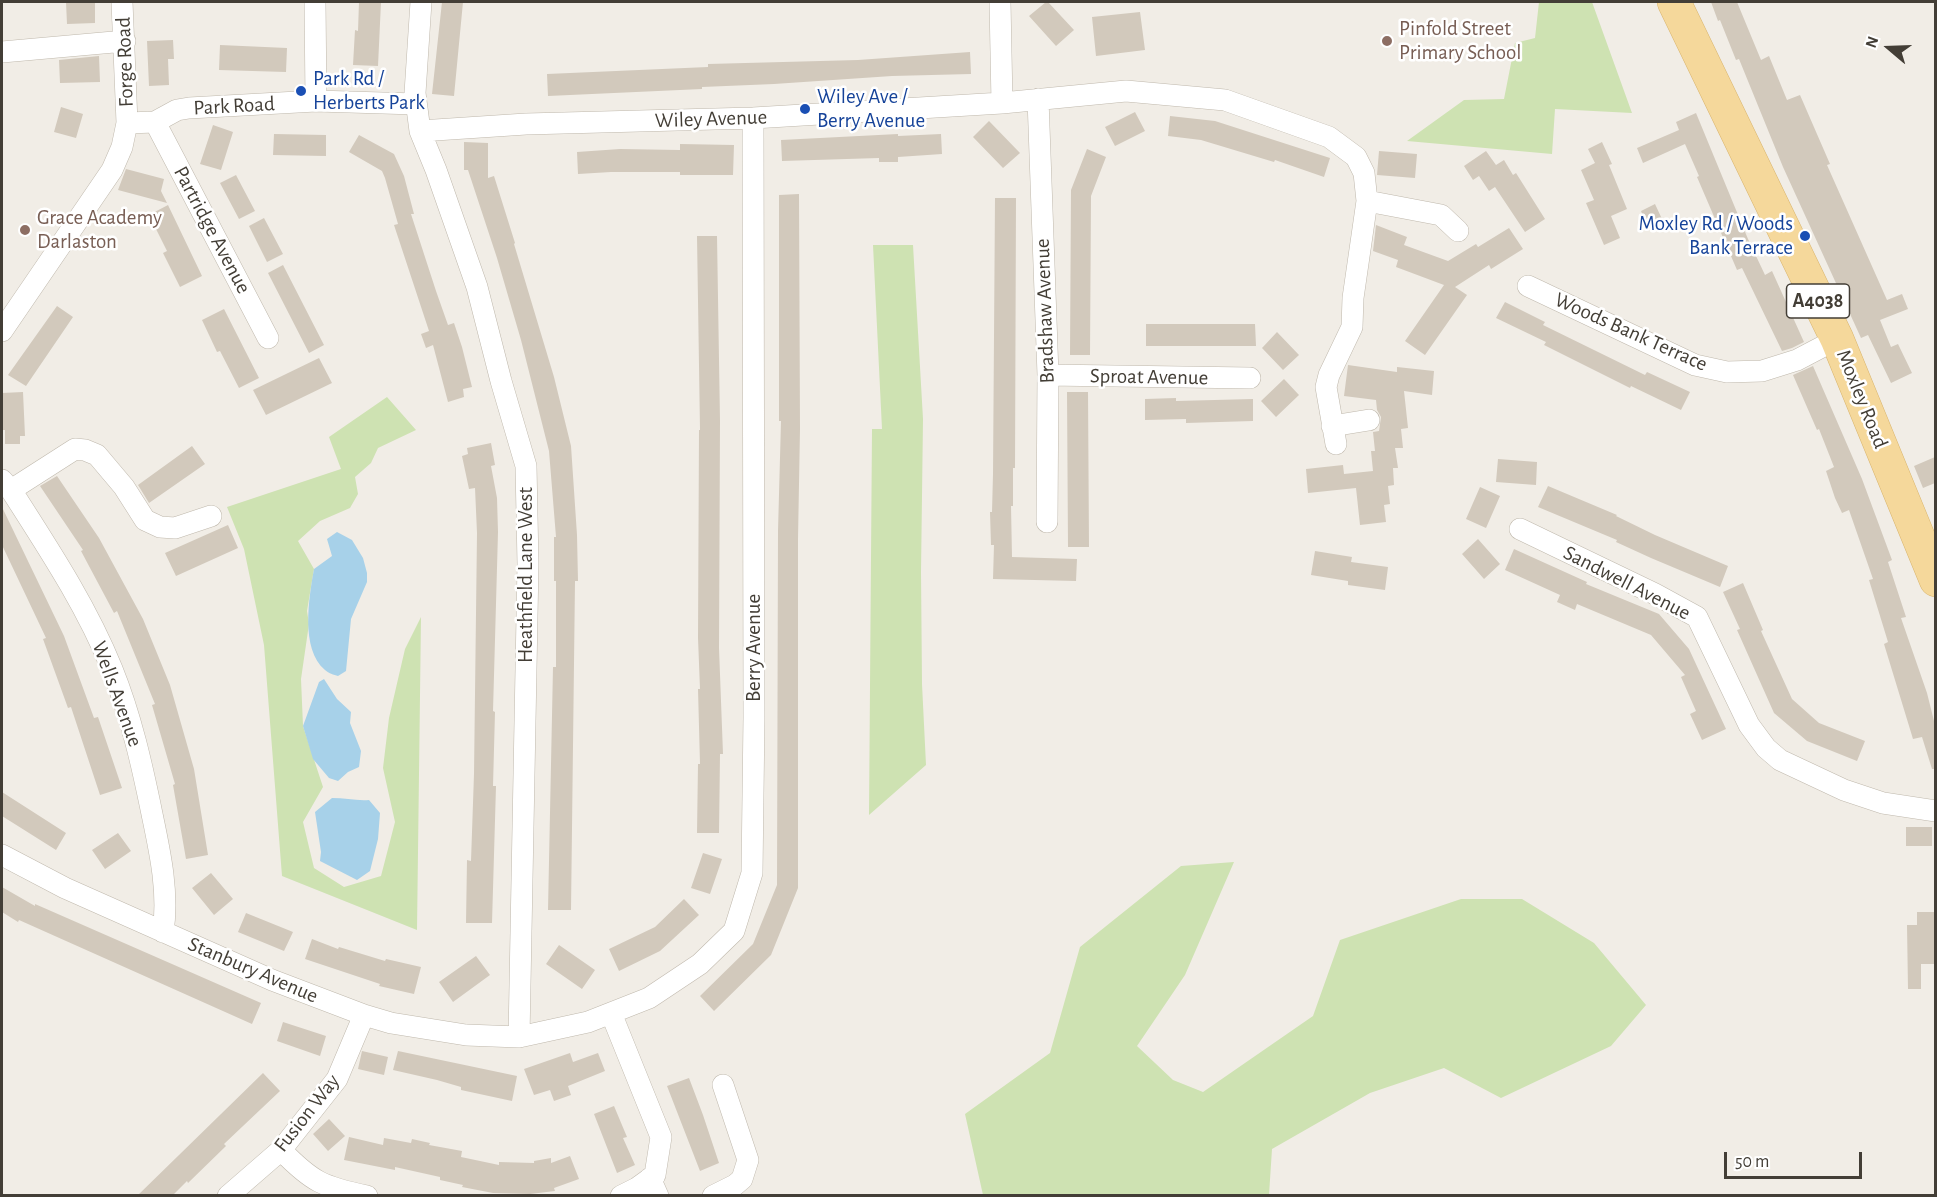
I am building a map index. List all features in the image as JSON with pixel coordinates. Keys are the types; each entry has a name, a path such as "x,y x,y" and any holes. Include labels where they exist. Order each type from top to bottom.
{"main road":[{"name":"Moxley Road","path":"1680,10 1837,339 1935,580"}],"street":[{"name":"Forge Road","path":"2,331 112,170 122,147 127,123 122,2"},
{"path":"315,2 316,101"},
{"name":"Heathfield Lane West","path":"421,2 415,93 420,131 477,287 526,466 528,564 519,1036"},
{"path":"1000,2 1002,103"},
{"path":"2,52 125,41"},
{"name":"Wiley Avenue","path":"420,131 526,124 753,118 1002,103 1125,91 1225,100 1329,136 1356,157 1364,173 1366,201 1353,298 1352,327 1329,375 1326,387 1334,435 1369,420"},
{"name":"Bradshaw Avenue","path":"1038,99 1048,375 1047,522"},
{"name":"Park Road","path":"127,123 155,122 177,110 189,108 316,101 416,104"},
{"name":"Berry Avenue","path":"519,1036 588,1022 649,998 700,964 734,931 752,873 753,118"},
{"name":"Partridge Avenue","path":"155,122 268,338"},
{"path":"1366,201 1441,215 1458,231"},
{"name":"Woods Bank Terrace","path":"1528,286 1695,365 1728,372 1762,371 1789,363 1837,339"},
{"name":"Sproat Avenue","path":"1048,375 1250,378"},
{"path":"6,485 75,449 85,450 97,455 124,487 145,520 160,527 175,528 210,516"},
{"name":"Wells Avenue","path":"6,485 67,578 88,616 112,670 139,749 160,853 166,913 163,932"},
{"name":"Sandwell Avenue","path":"1520,529 1655,594 1697,617 1749,725 1766,748 1780,760 1844,790 1873,800 1935,811"},
{"name":"Stanbury Avenue","path":"2,855 65,888 163,932 272,980 364,1015 391,1023 466,1035 519,1036"},
{"path":"611,1013 662,1137 654,1187 637,1188 621,1196"},
{"name":"Fusion Way","path":"228,1196 280,1150 337,1079 364,1015"},
{"path":"713,1196 742,1179 748,1160 723,1086"},
{"path":"280,1150 302,1173 319,1183 367,1196"}],"green space":[{"path":"1539,2 1592,2 1632,113 1555,109 1552,154 1407,141 1464,100 1504,99 1515,43 1535,38"},
{"path":"873,245 913,245 923,419 921,572 922,684 926,765 869,815 872,429 882,429"},
{"path":"387,397 416,430 378,448 371,463 355,477 358,494 350,508 320,521 298,541 314,569 307,611 309,624 301,679 303,726 323,787 303,822 314,868 344,887 381,876 395,822 383,768 389,718 405,649 421,617 417,930 282,876 264,645 244,549 227,507 341,469 329,437"},
{"path":"1234,862 1185,975 1137,1046 1173,1080 1203,1092 1313,1016 1340,940 1461,899 1522,899 1594,943 1646,1005 1611,1046 1501,1098 1444,1068 1370,1093 1272,1149 1269,1195 983,1195 965,1114 1050,1053 1080,947 1181,866"}],"water":[{"path":"337,532 352,540 363,558 367,573 367,582 351,619 346,671 338,676 326,671 317,661 309,636 308,622 314,569 332,556 327,539"},
{"path":"324,679 337,699 351,712 350,723 361,751 359,767 348,772 338,781 329,778 313,759 303,726 319,682"},
{"path":"332,798 369,800 380,813 378,839 370,871 357,880 320,861 321,852 315,812"}],"building":[{"path":"66,2 95,2 95,23 67,24"},
{"path":"359,2 381,2 378,66 353,65"},
{"path":"442,2 463,2 454,96 432,94"},
{"path":"1046,2 1074,30 1056,46 1029,16"},
{"path":"1711,2 1737,2 1761,60 1769,56 1787,100 1800,95 1830,164 1827,165 1887,300 1902,294 1908,309 1880,320 1891,347 1898,344 1912,373 1891,383 1868,335 1861,338 1783,167 1739,59 1736,60"},
{"path":"1140,12 1145,50 1096,56 1092,17"},
{"path":"173,40 174,59 168,59 169,85 149,86 147,41"},
{"path":"220,45 287,48 286,72 219,70"},
{"path":"970,52 971,74 892,76 702,87 702,89 548,96 547,74 708,67 708,64 858,60"},
{"path":"99,56 100,82 60,83 59,60"},
{"path":"61,107 83,114 76,138 54,132"},
{"path":"1135,112 1145,131 1115,146 1105,127"},
{"path":"1696,113 1748,239 1765,275 1772,271 1804,342 1792,348 1782,351 1742,268 1737,270 1685,144 1643,163 1637,148 1679,130 1676,122"},
{"path":"1170,116 1215,121 1330,158 1324,177 1275,160 1274,162 1201,140 1168,136"},
{"path":"989,121 1020,153 1003,168 973,137"},
{"path":"213,125 233,132 221,170 200,164"},
{"path":"274,134 326,135 326,156 273,155"},
{"path":"898,134 898,136 941,134 942,154 898,157 898,162 879,162 879,158 782,161 781,140"},
{"path":"359,135 394,154 404,176 414,214 411,214 436,291 448,325 454,323 462,347 472,387 463,389 464,397 448,402 433,345 426,348 421,334 429,331 394,225 398,224 385,178 382,171 349,152"},
{"path":"464,142 488,143 488,178 494,176 515,243 554,377 571,446 578,581 575,581 571,910 548,910 553,667 556,667 554,537 556,537 549,451 521,340 497,258 468,170 464,170"},
{"path":"1602,142 1627,209 1611,216 1620,238 1604,245 1586,203 1594,200 1581,170 1595,163 1588,149"},
{"path":"680,144 734,145 733,175 680,175 680,172 578,174 577,152 620,149 680,150"},
{"path":"1087,149 1106,157 1091,196 1090,355 1070,355 1071,190"},
{"path":"1379,151 1417,154 1415,178 1377,175"},
{"path":"1486,151 1496,165 1504,160 1513,175 1516,173 1545,219 1525,232 1495,187 1489,191 1479,176 1473,180 1464,166"},
{"path":"126,169 164,179 161,191 167,203 118,190"},
{"path":"236,175 255,211 239,219 220,183"},
{"path":"799,194 798,888 771,955 714,1011 700,996 753,944 777,885 778,531 781,421 779,421 779,195"},
{"path":"995,198 1016,198 1015,468 1013,468 1013,506 1011,506 1012,557 1077,559 1076,581 993,579 994,545 991,545 990,512 992,512 993,474"},
{"path":"1655,204 1662,219 1647,226 1641,211"},
{"path":"168,205 202,276 180,287 163,253 167,251 149,215"},
{"path":"264,218 283,254 267,262 249,226"},
{"path":"1376,225 1407,237 1404,245 1448,261 1476,244 1478,247 1509,228 1523,249 1491,269 1489,265 1455,287 1467,295 1425,355 1405,341 1444,285 1396,267 1398,260 1373,251"},
{"path":"697,236 717,236 720,421 719,648 723,754 720,754 719,833 697,833 698,764 700,764 698,638 700,430"},
{"path":"283,265 324,345 309,353 268,273"},
{"path":"1505,302 1545,322 1543,325 1645,375 1647,372 1690,392 1681,410 1631,386 1630,388 1544,345 1546,342 1496,318"},
{"path":"57,306 73,317 26,386 8,375"},
{"path":"224,309 259,378 239,388 220,351 217,352 202,320"},
{"path":"1146,324 1255,324 1256,346 1146,346"},
{"path":"1277,332 1299,355 1283,370 1262,348"},
{"path":"319,358 332,383 266,415 253,390"},
{"path":"1348,365 1397,372 1397,367 1434,371 1432,395 1404,391 1408,428 1401,429 1403,448 1395,448 1398,468 1393,468 1394,485 1388,486 1390,504 1384,505 1386,522 1360,525 1356,488 1308,493 1306,469 1343,465 1344,474 1373,471 1371,451 1375,451 1373,432 1379,431 1381,417 1377,410 1376,400 1344,396"},
{"path":"1813,366 1862,479 1892,560 1888,562 1906,617 1901,618 1927,693 1935,725 1935,769 1932,769 1922,737 1913,739 1884,644 1888,642 1869,580 1873,579 1849,510 1842,513 1835,498 1826,471 1834,467 1793,375"},
{"path":"1284,379 1299,395 1276,417 1261,401"},
{"path":"23,392 25,436 20,436 20,444 5,444 5,430 2,430 2,393"},
{"path":"1067,392 1088,392 1089,547 1068,547"},
{"path":"1176,398 1176,401 1253,399 1253,421 1186,423 1186,419 1145,420 1145,399"},
{"path":"491,443 495,465 491,466 497,498 498,532 493,711 495,712 493,786 496,786 492,923 466,923 467,860 471,861 474,774 477,533 475,488 469,489 462,456 468,454 467,448"},
{"path":"192,446 205,464 149,503 138,485"},
{"path":"1935,457 1935,483 1923,488 1914,466"},
{"path":"1498,459 1537,462 1536,485 1496,482"},
{"path":"57,476 99,538 143,619 170,685 194,769 208,855 186,859 173,785 175,784 152,705 155,704 117,611 114,613 81,551 83,550 40,486"},
{"path":"1548,486 1728,566 1720,587 1538,507"},
{"path":"1480,487 1500,496 1486,528 1466,519"},
{"path":"2,507 64,636 94,718 98,717 122,788 100,795 71,707 68,708 43,639 46,638 2,545"},
{"path":"228,525 238,548 176,576 165,553"},
{"path":"1478,539 1500,564 1484,579 1462,554"},
{"path":"1514,549 1587,582 1586,584 1659,614 1689,649 1726,729 1702,740 1690,714 1696,711 1681,677 1685,675 1651,635 1577,604 1575,610 1557,602 1560,595 1505,570"},
{"path":"1315,551 1352,557 1351,562 1388,567 1385,590 1348,585 1348,581 1311,575"},
{"path":"1743,583 1763,630 1761,631 1792,699 1819,723 1865,741 1857,761 1807,741 1774,713 1737,630 1740,629 1723,592"},
{"path":"2,792 66,833 56,850 2,816"},
{"path":"1906,827 1932,827 1932,846 1906,846"},
{"path":"118,833 131,851 105,869 92,850"},
{"path":"703,853 722,859 710,894 691,888"},
{"path":"211,873 233,899 214,915 192,888"},
{"path":"2,887 35,906 35,904 261,1003 252,1024 19,920 18,922 2,912"},
{"path":"684,899 699,915 660,951 619,971 609,949 655,927"},
{"path":"1917,912 1935,912 1935,964 1921,964 1921,989 1908,989 1907,925 1917,925"},
{"path":"246,913 293,932 284,951 238,932"},
{"path":"312,939 338,949 339,947 385,961 386,959 421,967 414,994 379,986 380,984 305,959"},
{"path":"559,945 595,970 582,989 546,964"},
{"path":"476,956 490,975 453,1002 439,982"},
{"path":"283,1022 326,1036 320,1056 277,1041"},
{"path":"362,1051 388,1057 384,1075 358,1069"},
{"path":"398,1051 517,1076 512,1101 461,1090 461,1087 393,1070"},
{"path":"570,1053 573,1062 598,1053 605,1071 568,1086 571,1095 554,1101 550,1090 534,1095 524,1069"},
{"path":"263,1073 280,1091 224,1144 226,1146 172,1196 137,1196"},
{"path":"689,1078 719,1163 700,1171 667,1086"},
{"path":"614,1106 627,1137 623,1138 635,1165 617,1173 594,1114"},
{"path":"329,1119 345,1136 328,1151 313,1134"},
{"path":"349,1137 383,1145 384,1138 411,1143 412,1139 430,1143 429,1145 462,1151 461,1157 499,1165 499,1162 534,1163 534,1161 551,1158 551,1163 570,1156 579,1179 554,1188 555,1191 530,1194 493,1193 462,1187 463,1185 440,1180 440,1177 395,1167 395,1170 344,1160"}],"place":[{"name":"Pinfold Street Primary School","path":"1387,41"},
{"name":"Park Rd / Herberts Park","path":"301,91"},
{"name":"Wiley Ave / Berry Avenue","path":"805,109"},
{"name":"Grace Academy Darlaston","path":"25,230"},
{"name":"Moxley Rd / Woods Bank Terrace","path":"1805,236"}]}
